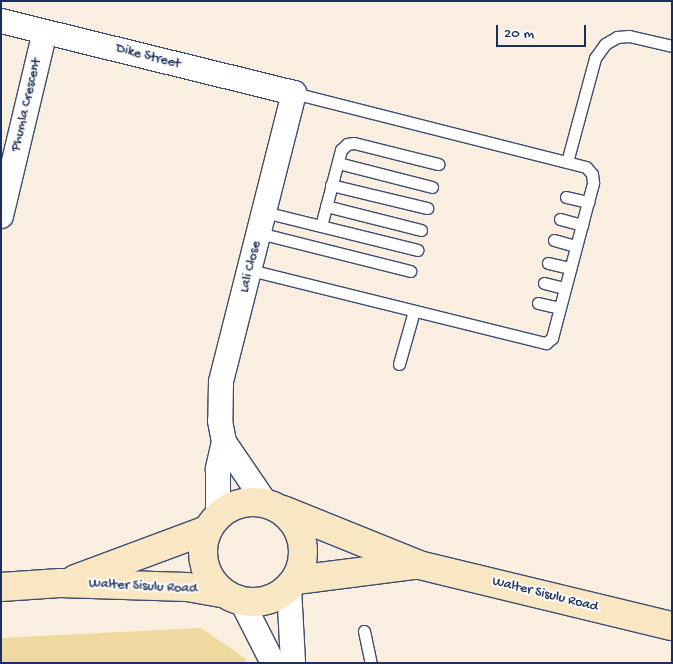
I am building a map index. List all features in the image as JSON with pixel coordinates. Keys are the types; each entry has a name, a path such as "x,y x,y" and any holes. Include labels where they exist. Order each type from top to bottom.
{"street":[{"name":"Dike Street","path":"1,21 294,93"},
{"name":"Phumla Crescent","path":"2,210 45,32"},
{"name":"Lali Close","path":"212,523 218,469 224,442 220,421 221,382 294,93"},
{"name":"Lali Close","path":"224,442 274,506"},
{"path":"273,663 233,598 212,582 204,565 202,547 212,523 240,503 274,506 296,524 303,543 303,562 292,584 293,663"},
{"name":"Walter Sisulu Road","path":"274,506 419,565 672,626"},
{"name":"Walter Sisulu Road","path":"60,584 212,523"},
{"name":"Walter Sisulu Road","path":"292,584 419,565"},
{"name":"Walter Sisulu Road","path":"1,586 60,584 187,587 233,598"},
{"path":"233,598 270,599 292,584"}],"lane":[{"path":"567,162 595,58 605,44 617,37 629,36 672,46"},
{"path":"250,270 539,343 552,338 588,202 592,174 586,167 294,93"},
{"path":"321,226 341,150 347,144 354,143 438,164"},
{"path":"338,163 432,187"},
{"path":"331,185 427,208"},
{"path":"566,196 588,202"},
{"path":"326,206 421,230"},
{"path":"560,219 582,224"},
{"path":"262,222 321,226 417,250"},
{"path":"262,222 410,271"},
{"path":"554,240 575,246"},
{"path":"548,263 570,268"},
{"path":"544,282 564,288"},
{"path":"538,303 559,308"},
{"path":"399,364 414,312"},
{"path":"364,631 371,663"}],"sand":[{"path":"201,628 245,658 246,663 1,663 1,638"}]}
